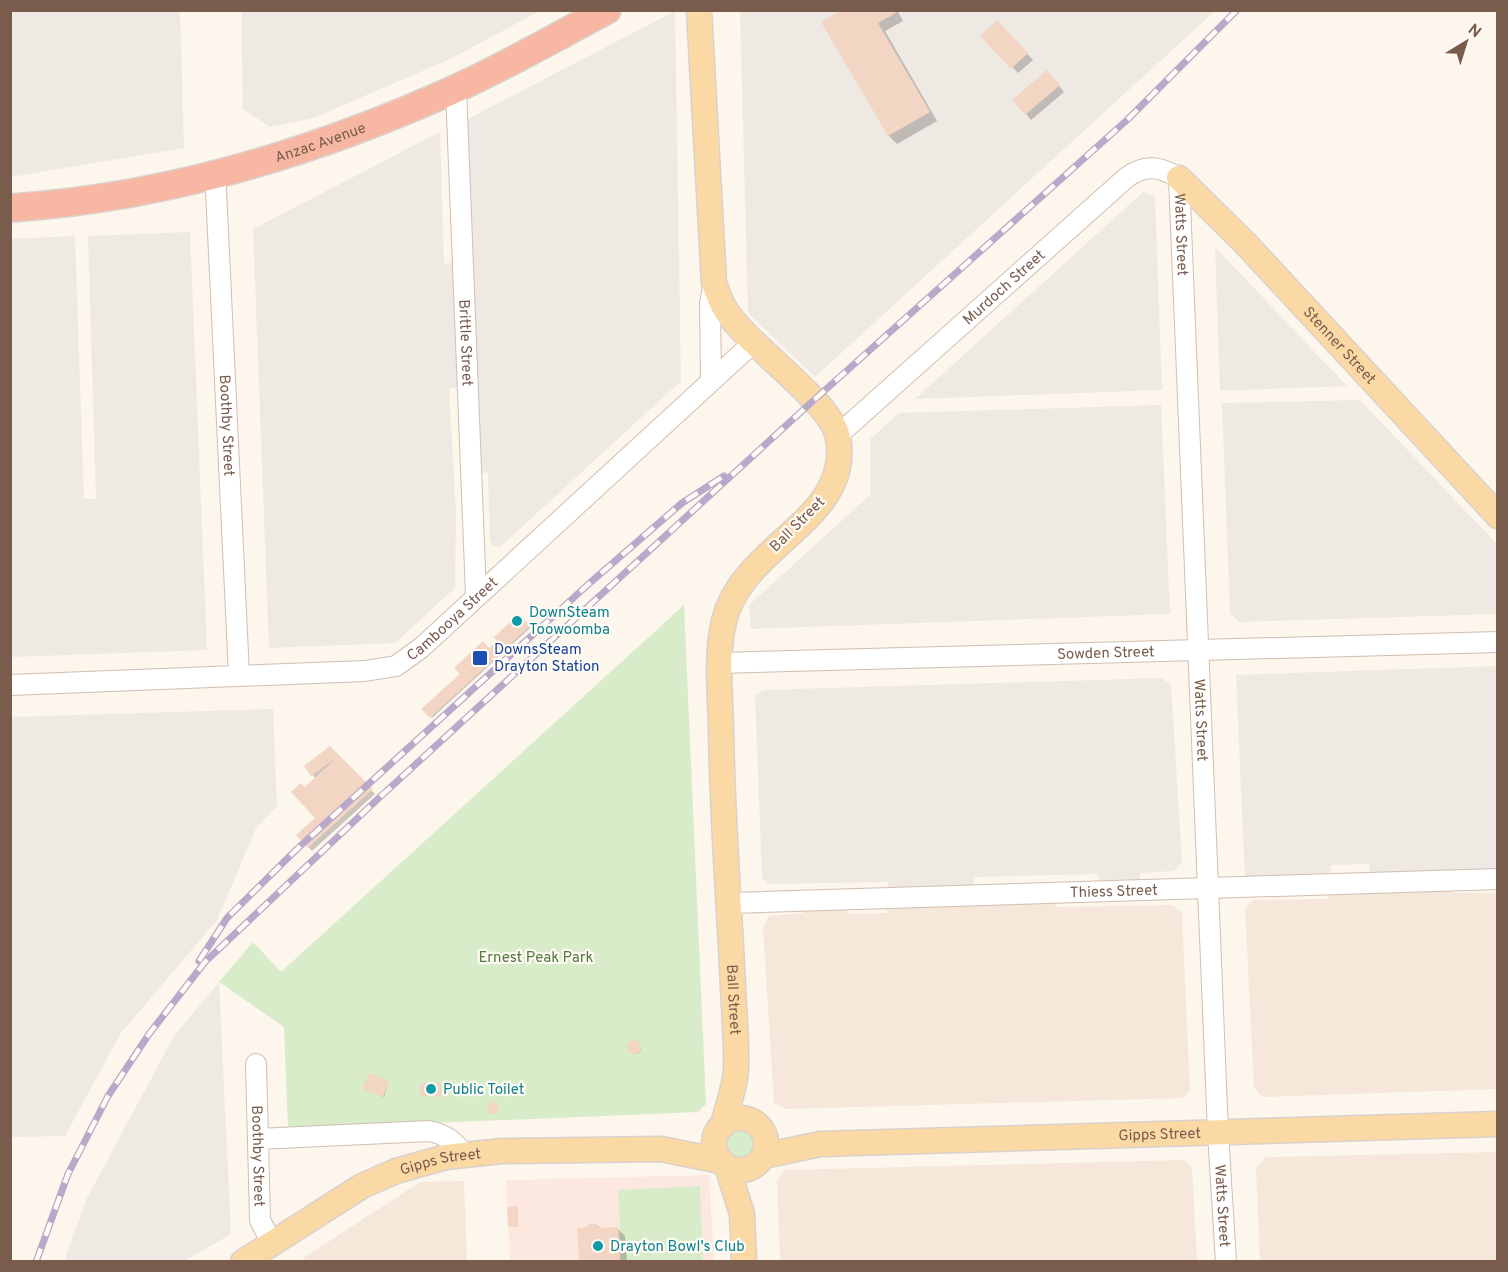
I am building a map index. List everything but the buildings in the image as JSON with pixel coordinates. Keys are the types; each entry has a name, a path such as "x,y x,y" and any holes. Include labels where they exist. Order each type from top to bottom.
{"highway":[{"name":"Anzac Avenue","path":"10,208 158,189 213,177 318,144 456,89 607,10"}],"main road":[{"path":"699,10 714,283 725,308 754,342 814,400 838,435"},
{"name":"Stenner Street","path":"1179,178 1245,243 1497,516"},
{"name":"Ball Street","path":"720,1128 736,1072 730,903 721,761 720,663 723,621 740,584 772,549 818,506 835,481 840,470 838,435"},
{"name":"Ball Street","path":"736,1072 758,1126"},
{"path":"742,1214 766,1143 758,1126 738,1118 720,1128 714,1146 724,1164 742,1214 744,1262"},
{"name":"Gipps Street","path":"759,1161 820,1144 1497,1124"},
{"name":"Gipps Street","path":"758,1126 820,1144"},
{"name":"Gipps Street","path":"662,1149 720,1128"},
{"name":"Gipps Street","path":"260,1255 347,1194 378,1178 405,1168 464,1154 662,1149 724,1164"},
{"path":"724,1164 741,1170 759,1161"}],"street":[{"name":"Brittle Street","path":"456,89 477,595"},
{"name":"Murdoch Street","path":"838,435 1135,171 1141,168 1158,168 1179,178"},
{"name":"Boothby Street","path":"213,177 216,190 239,675"},
{"name":"Watts Street","path":"1179,178 1218,1133 1226,1262"},
{"path":"711,380 710,303 714,283"},
{"name":"Cambooya Street","path":"10,685 365,671 396,666 421,648 754,342"},
{"name":"Sowden Street","path":"720,663 1495,643"},
{"name":"Thiess Street","path":"730,903 1497,879"},
{"name":"Boothby Street","path":"256,1064 260,1255"},
{"path":"258,1139 429,1131 442,1133 464,1154"}],"shaded area":[{"path":"11,10 180,11 184,148 11,177"},
{"path":"241,10 540,11 448,60 313,118 270,127 243,109"},
{"path":"675,11 681,381 499,548 493,546 490,540 488,473 479,472 464,121"},
{"path":"740,11 1215,11 815,377 748,313"},
{"path":"440,132 444,264 457,262 463,387 449,388 456,514 455,588 395,643 269,648 253,229"},
{"path":"1143,192 1155,197 1162,390 915,399"},
{"path":"190,232 207,650 11,657 11,239 75,236 84,499 96,499 88,236"},
{"path":"1215,247 1347,386 1220,391"},
{"path":"1360,400 1497,544 1497,614 1240,622 1230,614 1222,403"},
{"path":"1161,405 1170,614 751,629 749,605 871,494 870,439 899,413"},
{"path":"1497,666 1497,870 1370,874 1369,864 1331,865 1330,874 1245,879 1236,675"},
{"path":"1162,678 1171,685 1182,862 1174,871 1140,873 1140,881 1100,884 1097,874 973,877 974,886 889,889 888,882 768,884 762,878 755,696 763,690"},
{"path":"273,709 277,806 256,828 217,920 121,1033 65,1136 11,1137 11,717"},
{"path":"1454,885 1454,893 1497,893 1497,1089 1262,1097 1254,1088 1245,909 1253,900 1327,899 1328,889"},
{"path":"1055,898 1056,907 1173,905 1182,913 1190,1090 1183,1098 786,1109 774,1103 763,928 769,916 803,913 804,906 846,905 847,914 887,913 887,903"},
{"path":"219,982 231,1234 185,1261 64,1261 87,1198 174,1036"},
{"path":"1497,1152 1497,1261 1260,1261 1256,1168 1266,1157"},
{"path":"1184,1160 1192,1167 1197,1261 780,1261 777,1180 785,1170"},
{"path":"709,1175 714,1261 510,1261 506,1180"},
{"path":"464,1181 467,1261 303,1261 305,1257 420,1182"}],"green space":[{"name":"Ernest Peak Park","path":"684,605 706,1104 698,1112 288,1129 284,1027 219,982 253,942 281,972"},
{"path":"740,1130 750,1134 754,1144 750,1154 740,1158 730,1154 726,1144 730,1134"},
{"path":"700,1186 703,1261 622,1261 618,1190"}],"railway":[{"path":"36,1262 68,1174 108,1096 149,1034 205,962 381,796 814,400 1127,120 1237,10"},
{"path":"199,961 227,918 297,849 592,581 682,503 724,476"}],"place":[{"name":"DownSteam Toowoomba","path":"517,621"},
{"name":"DownsSteam Drayton Station","path":"480,658"},
{"name":"Public Toilet","path":"431,1089"},
{"name":"Drayton Bowl's Club","path":"598,1246"}]}
